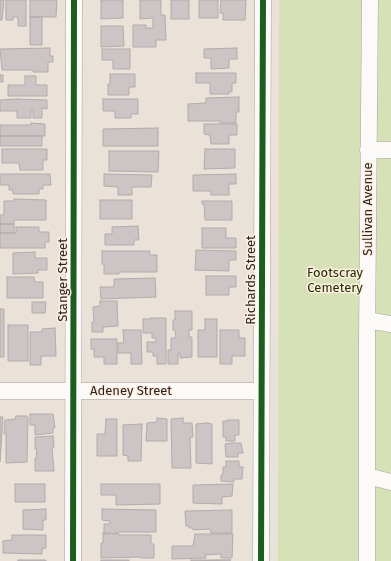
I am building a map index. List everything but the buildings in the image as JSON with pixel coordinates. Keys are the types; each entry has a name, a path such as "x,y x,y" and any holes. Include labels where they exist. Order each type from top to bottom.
{"street":[{"name":"Stanger Street","path":"74,0 74,561"},
{"name":"Richards Street","path":"261,561 264,0"},
{"name":"Sullivan Avenue","path":"367,561 370,0"},
{"path":"368,150 391,150"},
{"path":"368,320 391,324"},
{"name":"Adeney Street","path":"0,391 261,391"},
{"path":"367,476 391,482"}],"green space":[{"name":"Footscray Cemetery","path":"279,0 391,0 391,561 278,561"}],"cycle path":[{"path":"73,561 74,0"},
{"path":"261,561 263,0"}]}
